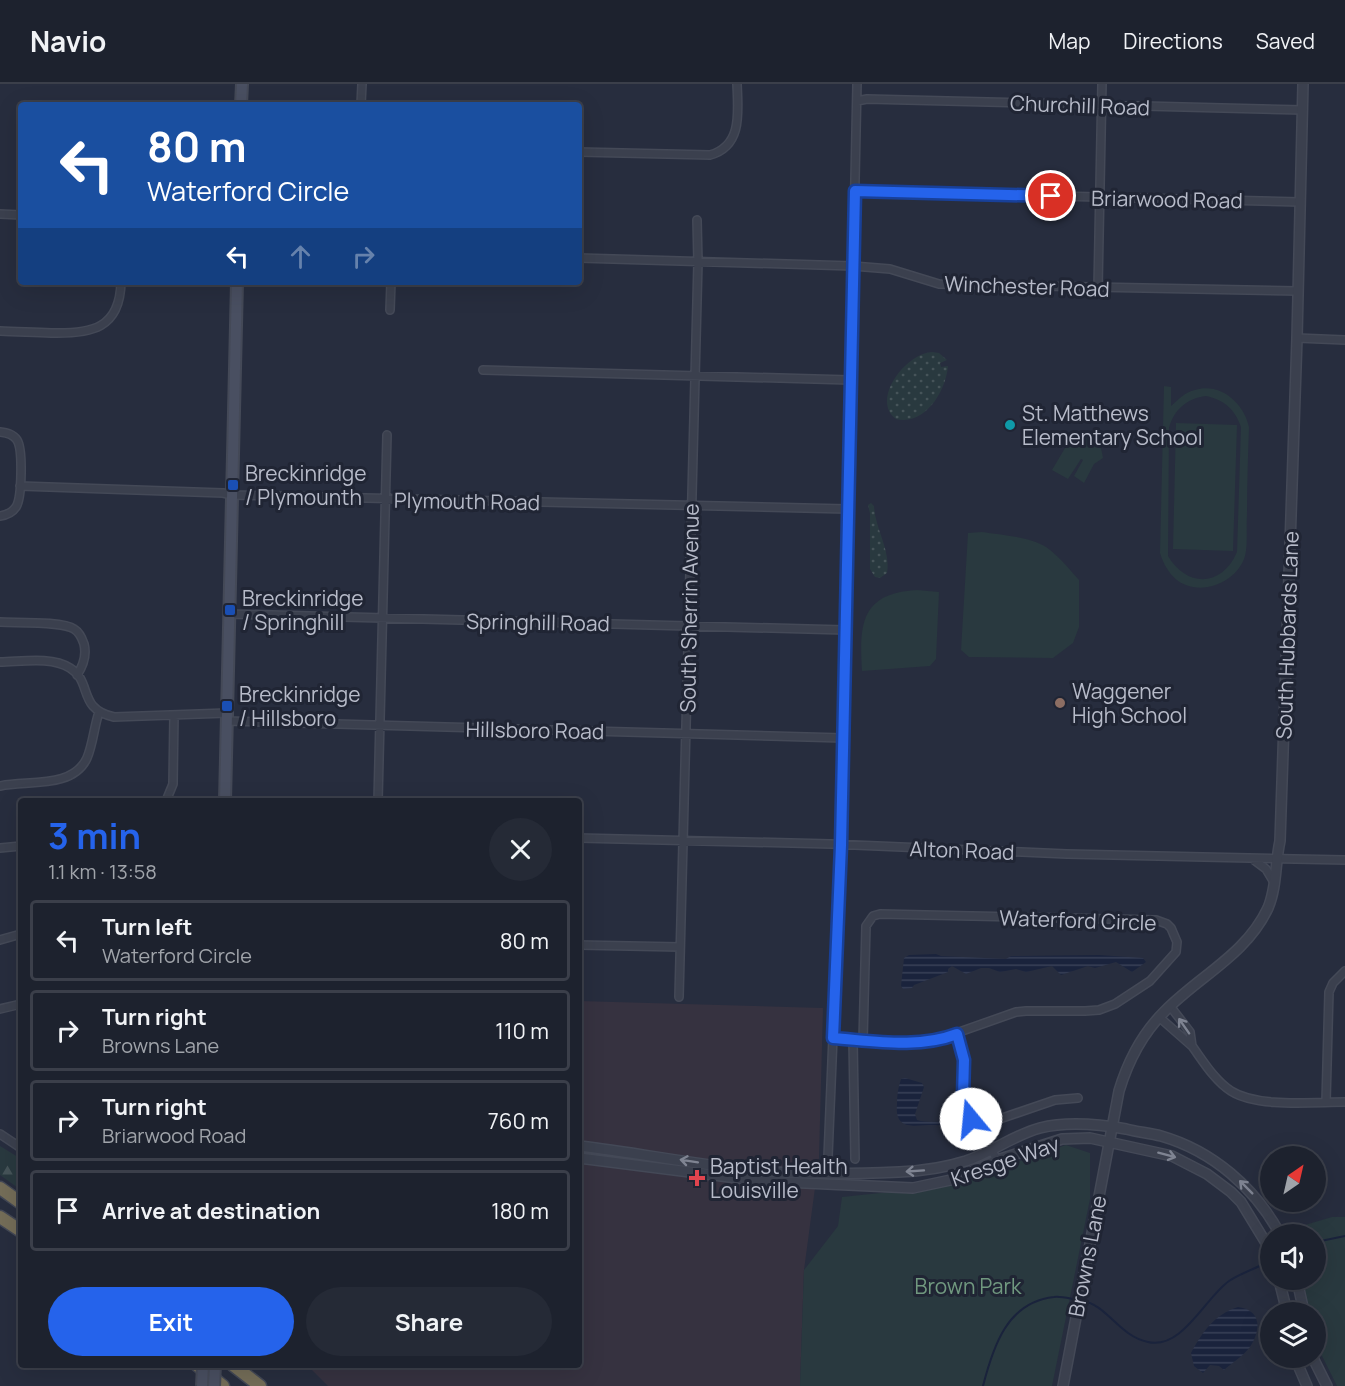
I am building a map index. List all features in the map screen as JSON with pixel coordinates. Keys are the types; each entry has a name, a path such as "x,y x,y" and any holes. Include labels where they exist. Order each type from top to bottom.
{"highway":[{"path":"0,1188 18,1201"},
{"path":"0,1217 18,1229"},
{"path":"201,1368 223,1386"},
{"path":"237,1368 260,1386"}],"main road":[{"path":"241,102 242,84"},
{"path":"225,798 237,285"},
{"path":"202,1386 203,1368"},
{"path":"214,1386 215,1368"}],"street":[{"path":"361,102 362,84"},
{"path":"582,152 710,155 717,153 728,146 733,137 737,121 737,84"},
{"path":"831,1173 828,1156 841,845 856,84"},
{"path":"1098,288 1102,84"},
{"name":"South Hubbards Lane","path":"1112,1127 1119,1091 1130,1060 1141,1041 1170,1006 1237,952 1249,939 1268,908 1275,884 1276,859 1280,841 1303,84"},
{"name":"Churchill Road","path":"857,100 1303,110"},
{"name":"Briarwood Road","path":"855,191 1300,201"},
{"path":"0,214 18,215"},
{"name":"South Sherrin Avenue","path":"679,997 698,262 697,220"},
{"name":"Winchester Road","path":"582,258 853,266 890,269 939,284 1297,291"},
{"path":"0,331 73,333 94,330 106,322 116,310 121,285"},
{"path":"390,310 391,285"},
{"path":"1297,338 1345,340"},
{"path":"483,370 850,380"},
{"path":"0,432 11,434 20,445 19,500 15,509 7,515 0,516"},
{"path":"378,798 387,435"},
{"name":"Plymouth Road","path":"20,486 232,495 847,509"},
{"name":"Springhill Road","path":"230,614 845,630"},
{"path":"0,622 62,624 75,629 85,649 84,664 77,675"},
{"path":"0,663 58,663 72,669 90,702 99,712 88,754 84,764 76,772 52,781 0,786"},
{"name":"Hillsboro Road","path":"99,712 114,717 174,715 379,726 843,738"},
{"path":"167,798 173,784 174,715"},
{"name":"Alton Road","path":"582,838 1345,860"},
{"path":"0,848 18,846"},
{"path":"1252,859 1266,869 1275,884"},
{"name":"Waterford Circle","path":"833,1038 853,1040 927,1042 957,1034 1016,1012 1099,1010 1115,1004 1150,981 1176,952 1177,942 1171,928 1156,920 876,915 866,926 863,1040"},
{"path":"0,940 18,935"},
{"path":"582,945 680,947"},
{"path":"1326,1102 1329,992 1333,983 1345,971"},
{"path":"0,1009 18,1005"},
{"path":"1170,1006 1190,1032 1192,1046"},
{"path":"1159,1017 1192,1046 1218,1080 1242,1097 1259,1102 1345,1102"},
{"path":"957,1034 964,1060 962,1089 965,1105 971,1119 979,1126 998,1160"},
{"path":"853,1040 855,1158"},
{"path":"979,1126 1055,1100 1078,1098"},
{"name":"Kresge Way","path":"582,1146 762,1171 831,1173 929,1170 966,1161 1025,1132 1044,1127 1090,1124 1161,1136 1202,1154 1243,1183 1274,1224"},
{"name":"Browns Lane","path":"1063,1386 1112,1127"},
{"path":"0,1134 18,1146"},
{"name":"Kresge Way","path":"582,1158 761,1181 914,1188 960,1178 998,1160 1062,1139 1090,1138 1172,1156 1207,1174 1241,1202 1260,1233"},
{"path":"1299,1368 1307,1386"},
{"path":"1318,1368 1327,1386"}],"shaded area":[{"name":"Baptist Health Louisville","path":"582,1001 823,1008 819,1158 804,1270 800,1386 328,1386 310,1368 582,1368"}],"green space":[{"path":"939,353 947,360 940,363 941,367 948,366 939,395 925,412 907,420 896,419 889,411 887,401 894,379 912,360 922,354"},
{"path":"1164,386 1171,387 1171,406 1191,391 1204,388 1222,392 1230,396 1242,410 1249,427 1247,541 1242,564 1225,581 1209,587 1193,587 1176,579 1168,570 1160,553","holes":["1199,397 1212,398 1232,410 1241,427 1237,552 1231,564 1223,572 1204,579 1185,574 1168,556 1169,428 1174,415 1188,402"]},
{"path":"1176,423 1237,425 1233,551 1173,549"},
{"path":"1082,431 1097,440 1103,458 1094,464 1084,483 1074,476 1083,460 1081,459 1068,479 1052,470 1065,448 1069,447 1075,434"},
{"path":"871,503 874,506 888,564 887,573 880,578 875,577 870,569 868,505"},
{"path":"982,532 1040,544 1055,554 1079,580 1079,627 1073,643 1053,658 969,657 961,650 968,533"},
{"path":"917,590 939,592 936,659 930,666 862,671 861,639 867,614 884,597 898,592"},
{"name":"Brown Park","path":"1066,1145 1090,1153 1090,1199 1052,1386 800,1386 804,1270 838,1226 842,1197 957,1185"},
{"path":"0,1146 18,1157 18,1188 0,1175"},
{"path":"1332,1217 1345,1217 1345,1386 1337,1386 1326,1364 1326,1302 1305,1302 1303,1290 1326,1290 1326,1224 1308,1224"}],"water":[{"path":"936,954 1006,959 1011,956 1099,955 1143,958 1146,962 1132,972 1116,962 1095,968 1088,966 1061,975 1052,966 1026,972 1016,969 1000,972 981,968 966,974 952,966 948,972 914,985 912,988 903,989 901,986 904,958 909,955"},
{"path":"901,1079 922,1083 924,1087 915,1114 917,1120 949,1122 961,1127 967,1133 966,1137 953,1142 944,1126 912,1126 900,1121 897,1114 897,1095"},
{"path":"1238,1307 1252,1312 1255,1316 1257,1328 1254,1341 1224,1370 1219,1366 1210,1365 1203,1373 1194,1366 1191,1353 1216,1319"}],"waterway":[{"path":"1326,1240 1345,1236"},
{"path":"1083,1301 1099,1308 1138,1339 1160,1342 1182,1331 1229,1281 1260,1266"},
{"path":"983,1386 997,1342 1014,1317 1024,1308 1038,1301 1057,1297 1078,1300"}],"place":[{"name":"St. Matthews Elementary School","path":"1010,425"},
{"name":"Breckinridge / Plymounth","path":"233,485"},
{"name":"Breckinridge / Springhill","path":"230,610"},
{"name":"Waggener High School","path":"1060,703"},
{"name":"Breckinridge / Hillsboro","path":"227,706"},
{"name":"Baptist Health Louisville","path":"697,1178"}],"route":[{"path":"971,1119 963,1096 964,1060 957,1034 931,1042 879,1042 833,1038 841,845 855,191 1051,196"}]}
